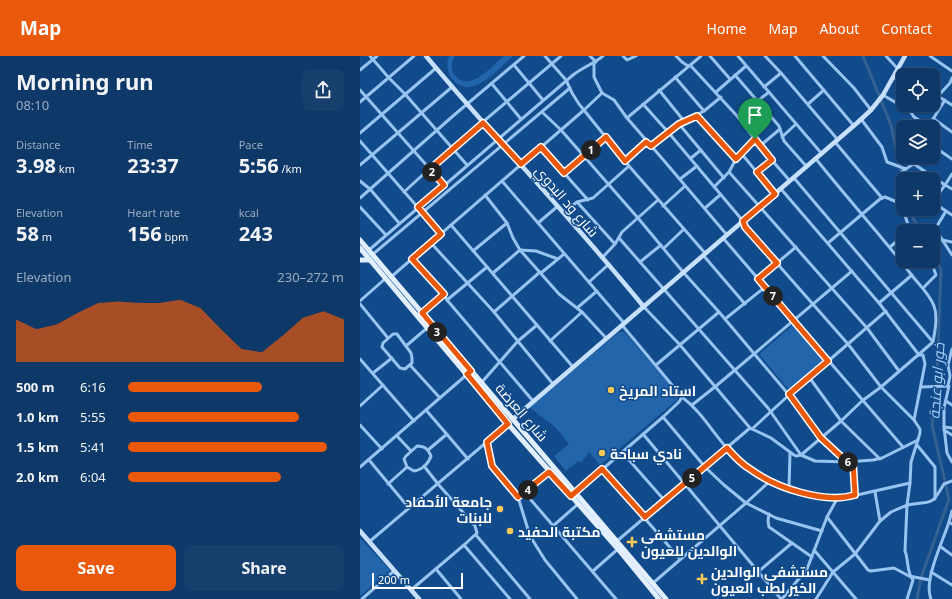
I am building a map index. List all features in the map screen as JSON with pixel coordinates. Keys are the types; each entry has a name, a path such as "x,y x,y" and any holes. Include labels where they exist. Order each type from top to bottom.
{"main road":[{"name":"شارع العرضة","path":"360,240 365,251 428,327 469,373 481,383 573,494 617,541 653,583 659,597"},
{"path":"360,260 365,251"},
{"name":"شارع العرضة","path":"388,278 422,313 508,424 549,472 573,494 578,504 659,597 666,599"}],"street":[{"path":"360,70 372,58 377,56"},
{"path":"360,102 414,56"},
{"name":"شارع ود البدوي","path":"426,56 483,123 558,206 644,307"},
{"path":"360,198 524,56"},
{"path":"545,56 566,80 572,93 584,110 629,166 684,229 745,304"},
{"path":"404,192 452,148 561,56"},
{"path":"590,56 595,62 594,77 602,92 614,100 626,118 646,142 705,208 725,237 758,279 903,447"},
{"path":"365,251 386,235 566,80 580,69 595,62 603,56"},
{"path":"623,56 627,60 636,56"},
{"path":"676,56 689,66 721,97 772,160 792,179 841,233 933,342"},
{"path":"626,118 701,56"},
{"path":"710,56 730,79"},
{"path":"738,56 822,154"},
{"path":"765,56 808,104 882,198"},
{"path":"823,56 872,109"},
{"path":"886,56 897,68 904,56"},
{"path":"930,56 952,71"},
{"path":"797,57 854,126"},
{"path":"372,58 389,78 406,94 467,165"},
{"path":"514,65 543,100"},
{"path":"716,92 746,66"},
{"path":"360,133 436,68"},
{"path":"513,420 572,367 862,119 883,95 896,70"},
{"path":"764,86 781,73"},
{"path":"735,75 780,129 782,137 807,167"},
{"path":"675,78 704,111"},
{"path":"940,94 951,84 952,78"},
{"path":"492,84 522,119"},
{"path":"360,165 452,87"},
{"path":"365,251 423,212 570,88"},
{"path":"360,90 444,185"},
{"path":"659,90 684,121"},
{"path":"808,104 824,90"},
{"path":"388,338 360,303 584,110 602,92"},
{"path":"738,117 769,92"},
{"path":"883,95 896,103"},
{"path":"651,146 679,124 697,116 721,97"},
{"path":"940,97 952,105"},
{"path":"945,100 934,119 952,132"},
{"path":"643,104 743,221 745,227 848,344 881,387 914,420 920,431 911,462 907,505 905,551 908,557 907,568 909,576 913,580 907,599"},
{"path":"542,112 561,130 725,319 789,394 821,438 847,462"},
{"path":"911,112 918,120"},
{"path":"697,116 736,159"},
{"path":"862,119 882,147 887,162 906,169"},
{"path":"679,124 724,178"},
{"path":"782,137 796,124"},
{"path":"760,146 780,129"},
{"path":"564,173 606,137"},
{"path":"714,187 724,178 736,159 755,139"},
{"path":"360,141 441,234"},
{"path":"625,161 646,142"},
{"path":"541,147 588,200"},
{"path":"690,158 701,150"},
{"path":"940,151 952,159"},
{"path":"741,153 775,194"},
{"path":"816,159 896,254"},
{"path":"757,172 772,160"},
{"path":"904,172 914,164 952,189"},
{"path":"564,213 577,202 593,198 629,166"},
{"path":"680,179 697,166"},
{"path":"729,172 867,328 899,371"},
{"path":"952,174 935,199 934,203 952,215"},
{"path":"360,181 370,189 399,223"},
{"path":"502,181 597,291 682,397 692,405 727,448 750,469 770,481 814,496 837,498 875,492 910,483"},
{"path":"663,206 686,186"},
{"path":"781,189 886,311 919,355 923,355 925,359 914,420"},
{"path":"484,195 506,223 520,250 564,299 582,312 606,338"},
{"path":"705,208 720,195"},
{"path":"828,243 882,198 885,197 896,202"},
{"path":"602,258 615,244 622,232 658,200"},
{"path":"577,202 615,244"},
{"path":"360,206 386,235"},
{"path":"538,223 558,206"},
{"path":"946,211 936,230 952,255"},
{"path":"473,251 506,223"},
{"path":"451,225 572,367"},
{"path":"664,248 684,229"},
{"path":"942,240 950,242 952,236"},
{"path":"619,238 770,411 801,455"},
{"path":"431,242 494,312 553,384"},
{"path":"890,247 896,242"},
{"path":"640,262 661,245"},
{"path":"758,279 796,247"},
{"path":"493,273 520,250 536,251 558,259"},
{"path":"494,312 564,254"},
{"path":"412,259 444,294 446,300 501,362 533,401"},
{"path":"589,282 608,265"},
{"path":"446,300 487,266"},
{"path":"801,455 862,401 881,387 933,342 936,313 933,303 907,268"},
{"path":"923,288 936,275 934,268"},
{"path":"692,405 852,271"},
{"path":"879,303 912,276"},
{"path":"725,319 765,287"},
{"path":"577,308 597,291"},
{"path":"422,313 444,294"},
{"path":"644,307 716,386 751,429 771,438 796,456 801,455 815,461 853,462 880,459 918,440"},
{"path":"617,541 751,429 789,394 886,311"},
{"path":"550,340 582,312"},
{"path":"656,365 719,312"},
{"path":"481,383 518,341 537,325"},
{"path":"406,346 428,327"},
{"path":"393,334 396,334 406,346 412,355 412,360 406,369 402,369 382,346 382,344 393,334"},
{"path":"952,351 948,365 950,386 944,412 947,452 952,462"},
{"path":"373,373 392,358"},
{"path":"361,361 414,421"},
{"path":"410,365 440,398"},
{"path":"360,467 469,373"},
{"path":"809,377 841,421 880,459"},
{"path":"360,406 383,385"},
{"path":"921,387 950,386"},
{"path":"573,494 680,402 682,397"},
{"path":"946,401 952,405"},
{"path":"426,410 468,459"},
{"path":"663,417 705,467 746,503 776,518 822,531"},
{"path":"369,542 508,424"},
{"path":"360,425 382,449"},
{"path":"944,428 952,428"},
{"path":"944,428 952,435"},
{"path":"428,450 447,434"},
{"path":"643,434 781,599 807,569 827,517 837,498"},
{"path":"397,436 411,451"},
{"path":"487,442 492,466 518,497 530,536 548,564 577,599"},
{"path":"917,445 935,467 935,499"},
{"path":"417,446 425,447 431,456 430,460 424,466 414,472 407,467 404,459 411,451 417,446"},
{"path":"622,452 665,501"},
{"path":"789,488 790,453"},
{"path":"369,460 409,508"},
{"path":"853,462 855,495"},
{"path":"411,590 476,535 477,530 424,466"},
{"path":"388,484 407,467"},
{"path":"602,469 680,559"},
{"path":"518,497 525,493 549,472"},
{"path":"653,583 770,481"},
{"path":"816,599 833,572 855,554 880,521 891,512 907,505 930,502 935,499 944,484 952,481"},
{"path":"875,492 880,521"},
{"path":"525,493 616,599"},
{"path":"553,526 578,504"},
{"path":"930,599 929,592 931,572 951,523 952,511"},
{"path":"769,514 769,527 812,557"},
{"path":"827,517 866,568 871,571 894,568 909,576 930,580"},
{"path":"360,531 419,599"},
{"path":"476,535 530,599"},
{"path":"758,572 792,543"},
{"path":"464,545 510,599"},
{"path":"941,547 952,555"},
{"path":"593,571 618,549"},
{"path":"814,550 856,599"},
{"path":"436,569 461,599"},
{"path":"364,599 394,571"},
{"path":"931,572 952,585"}],"shaded area":[{"path":"449,56 455,56 452,65 454,74 460,80 466,81 480,77 504,56 513,56 484,81 468,87 460,86 449,75"},
{"path":"793,325 824,360 789,390 759,354"},
{"path":"619,332 624,332 627,335 676,392 678,396 677,400 600,465 589,452 581,463 578,461 566,471 554,456 569,444 555,427 529,407"},
{"path":"360,538 390,570 360,596"}],"waterway":[{"name":"خور ابو عنجة","path":"863,56 891,125 901,172"},
{"name":"خور ابو عنجة","path":"912,216 916,224"},
{"name":"خور ابو عنجة","path":"917,599 921,578 949,499 932,425 937,386 940,267"}],"place":[{"name":"استاد المريخ","path":"611,390"},
{"name":"نادي سباحة","path":"602,453"},
{"name":"جامعة الأحفاد للبنات","path":"500,509"},
{"name":"مكتبة الحفيد","path":"510,531"},
{"name":"مستشفى الوالدين للعيون","path":"632,542"},
{"name":"مستشفى الوالدين الخير لطب العيون","path":"702,579"}],"route":[{"path":"697,116 736,159 755,139 772,160 757,172 775,194 743,221 745,227 777,263 758,279 828,361 789,394 821,438 847,462 853,462 855,495 848,497 824,498 789,488 770,481 750,469 740,462 727,448 645,517 602,469 571,496 549,472 525,493 518,497 492,466 487,442 508,424 467,374 471,371 422,313 444,294 412,259 441,234 418,207 444,185 430,169 452,148 483,123 521,164 541,147 564,173 606,137 625,161 646,142 651,146 679,124 697,116"}]}
